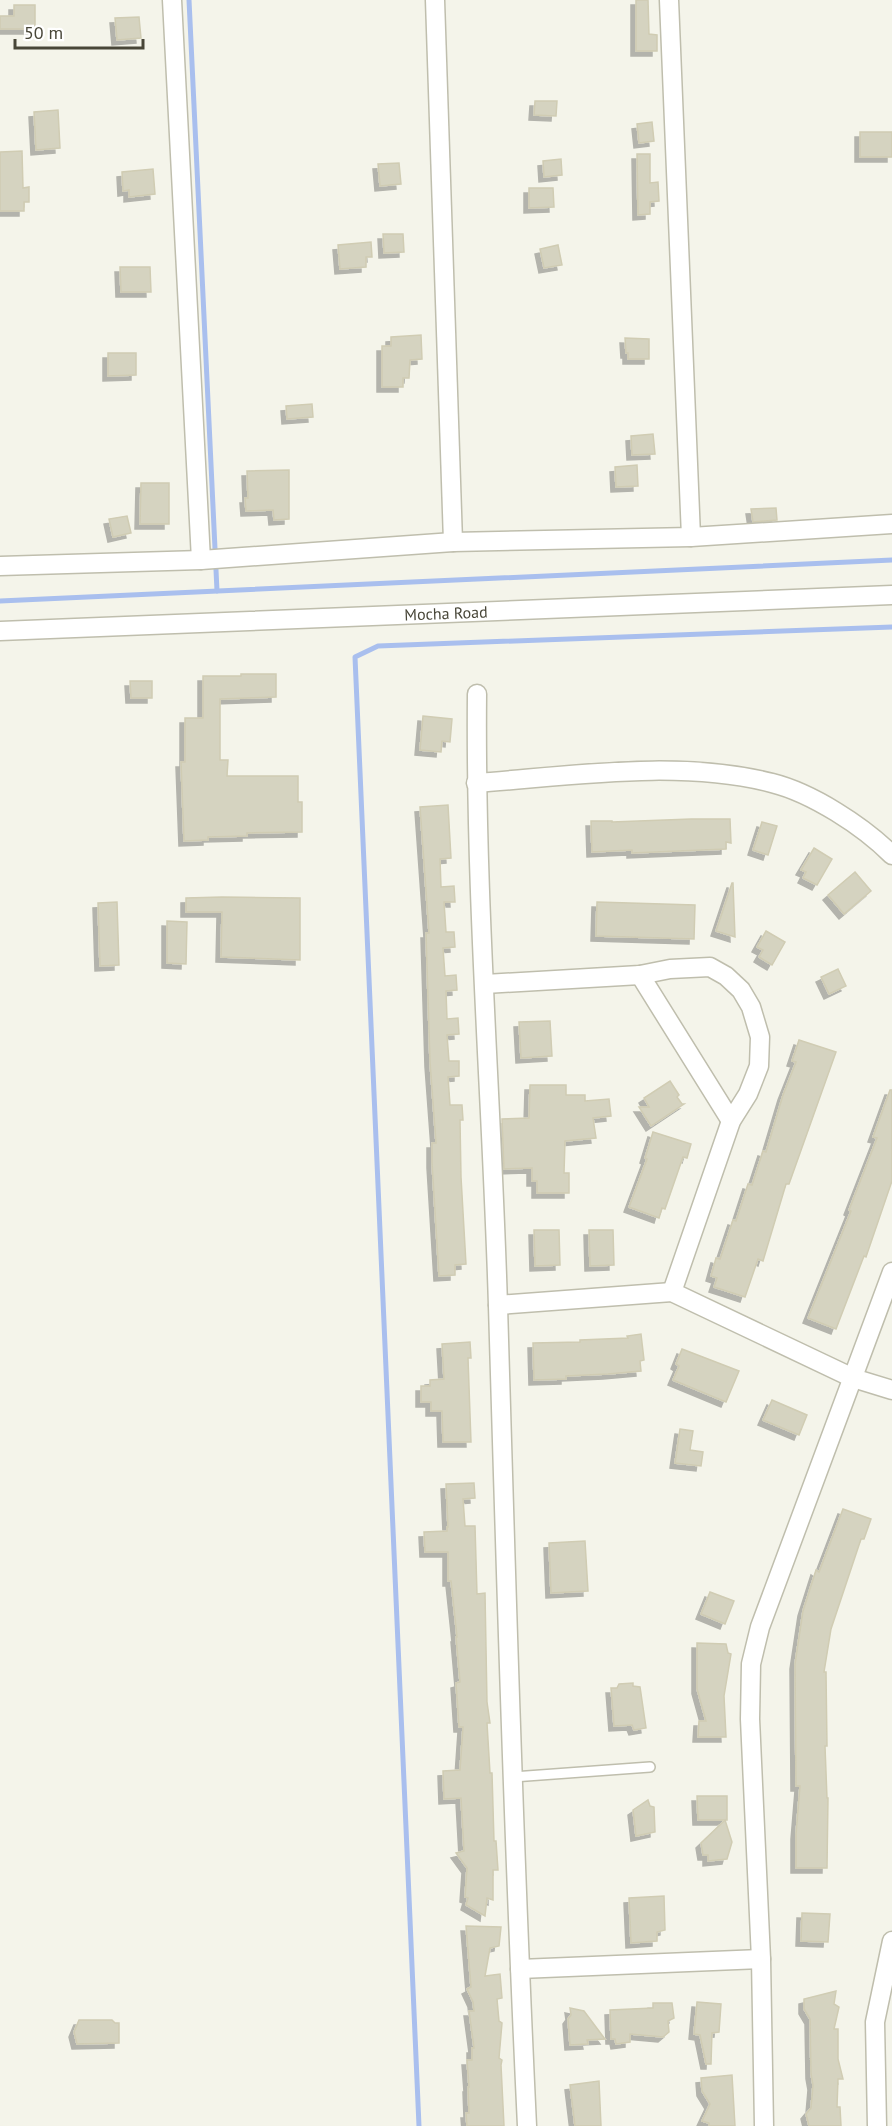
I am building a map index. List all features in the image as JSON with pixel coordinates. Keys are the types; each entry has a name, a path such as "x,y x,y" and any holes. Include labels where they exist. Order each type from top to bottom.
{"street":[{"path":"172,0 201,560"},
{"path":"435,0 453,542"},
{"path":"669,0 691,537"},
{"path":"0,566 201,560 453,542 691,537 892,524"},
{"name":"Mocha Road","path":"0,631 892,595"},
{"path":"477,694 476,783 498,1305 527,2126"},
{"path":"476,783 664,770 742,776 775,783 825,805 878,841 892,855"},
{"path":"484,984 640,975 680,968 710,968 726,976 741,990 751,1007 760,1037 759,1066 748,1094 731,1121 672,1292"},
{"path":"640,975 731,1121"},
{"path":"764,2126 761,1959 750,1719 751,1664 760,1627 892,1272"},
{"path":"498,1305 672,1292 853,1378 892,1390"},
{"path":"877,2126 875,2022 892,1941"},
{"path":"520,1969 761,1959"}],"lane":[{"path":"513,1777 650,1767"}],"building":[{"path":"636,0 648,0 649,34 657,35 657,51 636,51"},
{"path":"14,5 35,5 35,29 0,29 0,16 14,16"},
{"path":"139,17 141,38 117,40 115,18"},
{"path":"535,101 557,101 556,116 534,115"},
{"path":"58,110 60,148 36,150 34,112"},
{"path":"652,122 654,141 639,143 637,124"},
{"path":"860,132 892,132 892,157 860,157"},
{"path":"22,151 23,188 29,187 29,202 24,202 24,211 0,211 0,152"},
{"path":"637,154 650,154 650,183 658,182 659,201 650,202 650,214 638,215"},
{"path":"561,159 562,175 544,177 543,161"},
{"path":"399,163 401,184 380,186 378,164"},
{"path":"153,169 155,194 129,197 129,190 123,191 122,172"},
{"path":"529,188 553,188 554,207 529,208"},
{"path":"383,234 403,234 404,252 384,253"},
{"path":"371,242 372,257 366,257 366,267 340,269 338,245"},
{"path":"558,245 562,265 544,268 540,249"},
{"path":"120,267 150,267 151,292 121,292"},
{"path":"421,335 422,359 410,360 409,378 403,378 403,387 382,387 382,346 391,346 391,337"},
{"path":"625,338 649,339 649,359 628,359"},
{"path":"108,353 136,353 136,375 108,376"},
{"path":"312,404 313,417 287,419 286,406"},
{"path":"653,434 655,454 632,455 631,436"},
{"path":"637,465 638,486 616,487 615,467"},
{"path":"289,470 289,519 274,520 273,510 246,511 247,471"},
{"path":"141,483 169,483 169,524 140,524"},
{"path":"776,508 777,520 753,522 751,509"},
{"path":"127,516 131,533 113,537 109,519"},
{"path":"241,674 276,674 276,697 220,699 220,760 228,760 227,776 298,776 298,802 302,802 302,832 247,833 247,836 208,837 208,840 184,841 181,762 185,762 185,718 203,718 203,676 241,676"},
{"path":"130,681 152,681 152,698 131,698"},
{"path":"423,716 452,719 450,742 442,741 441,752 420,750"},
{"path":"448,805 451,858 440,859 441,887 454,886 455,902 444,902 446,932 454,932 455,947 443,948 445,976 456,975 457,990 446,991 447,1019 458,1018 459,1034 447,1035 449,1061 459,1061 459,1076 448,1077 450,1105 462,1105 461,1177 466,1264 455,1265 455,1275 439,1276 432,1163 432,1143 436,1143 430,1062 426,933 429,933 420,807"},
{"path":"730,819 731,843 726,842 726,849 632,853 632,850 592,852 591,821"},
{"path":"762,822 777,826 768,855 753,850"},
{"path":"814,848 832,859 817,885 803,878 806,872 801,870"},
{"path":"855,872 871,891 844,914 828,895"},
{"path":"733,883 735,937 716,931"},
{"path":"186,898 300,898 300,960 221,957 222,912 186,912"},
{"path":"117,902 119,965 100,966 98,903"},
{"path":"597,902 695,905 694,939 596,936"},
{"path":"167,921 187,922 186,964 167,963"},
{"path":"766,931 785,942 772,965 759,957 763,950 757,947"},
{"path":"838,969 846,986 829,994 821,977"},
{"path":"550,1021 552,1056 521,1058 519,1022"},
{"path":"799,1040 836,1052 789,1184 786,1184 763,1261 758,1259 745,1297 714,1287 717,1278 711,1276 716,1258 720,1259 733,1220 736,1221 748,1184 752,1185 763,1151 766,1152 783,1095 796,1062 792,1061"},
{"path":"670,1081 679,1095 677,1097 684,1104 651,1126 639,1107 649,1107 644,1098"},
{"path":"530,1085 566,1085 566,1095 585,1095 585,1101 609,1099 611,1116 593,1118 596,1138 565,1141 564,1173 569,1173 569,1193 537,1193 537,1181 532,1181 532,1168 504,1169 502,1119 529,1118"},
{"path":"890,1090 892,1090 892,1181 866,1257 864,1256 836,1329 808,1318 851,1211 849,1210 877,1138 873,1137"},
{"path":"653,1132 691,1144 687,1158 683,1157 665,1209 662,1208 659,1218 629,1207 647,1159 645,1158"},
{"path":"534,1230 559,1230 560,1265 535,1266"},
{"path":"589,1230 613,1230 614,1265 590,1266"},
{"path":"641,1334 644,1360 640,1361 641,1371 534,1380 533,1343 628,1338 627,1336"},
{"path":"470,1342 471,1358 468,1358 471,1442 443,1442 442,1411 431,1411 431,1402 421,1402 421,1386 430,1386 430,1380 444,1379 442,1344"},
{"path":"682,1349 739,1371 726,1402 673,1380 679,1366 676,1364"},
{"path":"772,1400 807,1415 799,1435 763,1420"},
{"path":"680,1429 693,1431 690,1450 703,1452 701,1466 675,1463"},
{"path":"474,1483 475,1498 463,1499 465,1526 475,1526 477,1594 485,1593 487,1702 490,1723 487,1723 490,1773 492,1773 494,1841 496,1841 498,1870 493,1870 493,1900 487,1898 485,1916 466,1905 468,1898 465,1897 467,1868 456,1853 464,1851 461,1798 444,1799 443,1771 460,1770 463,1727 459,1727 456,1683 460,1682 457,1637 451,1581 448,1581 448,1552 425,1552 424,1532 447,1531 446,1484"},
{"path":"843,1509 871,1519 864,1539 861,1539 831,1629 824,1672 826,1672 827,1746 825,1746 828,1798 827,1868 796,1868 800,1786 796,1786 795,1664 803,1611 816,1570 819,1572"},
{"path":"585,1541 588,1591 551,1593 549,1543"},
{"path":"710,1592 734,1601 725,1624 701,1614"},
{"path":"697,1643 726,1644 728,1653 731,1654 724,1696 726,1737 698,1737 699,1721 706,1721 697,1689"},
{"path":"633,1683 633,1686 640,1687 646,1728 634,1730 632,1725 614,1726 611,1688 617,1688 619,1684"},
{"path":"697,1796 727,1796 727,1820 698,1820"},
{"path":"648,1800 650,1806 654,1807 655,1832 636,1836 633,1810"},
{"path":"725,1820 732,1842 727,1859 708,1861 708,1855 703,1855 701,1843"},
{"path":"664,1896 665,1930 657,1932 657,1941 631,1943 629,1898"},
{"path":"802,1913 830,1914 828,1942 801,1941"},
{"path":"466,1926 501,1927 499,1946 490,1948 485,1976 500,1974 502,1998 497,1999 499,2021 502,2023 499,2058 502,2060 504,2126 467,2126 469,2087 467,2060 472,2060 472,2048 474,2048 469,2011 474,2011 467,1989 471,1987"},
{"path":"836,1991 834,2004 839,2007 834,2029 838,2029 838,2059 843,2079 838,2079 837,2107 840,2107 841,2126 809,2126 806,2114 811,2108 813,2085 810,2019 804,2009 804,1999"},
{"path":"697,2002 721,2004 719,2032 712,2033 711,2064 706,2064 700,2035 694,2034"},
{"path":"653,2003 672,2003 674,2018 668,2021 669,2032 663,2037 630,2034 630,2042 616,2044 615,2039 611,2039 610,2010 653,2008"},
{"path":"570,2008 584,2011 605,2039 587,2040 588,2044 570,2045 568,2019 571,2015"},
{"path":"79,2020 112,2020 119,2023 119,2043 77,2044 74,2032"},
{"path":"732,2075 735,2126 709,2126 709,2123 702,2121 710,2104 702,2091 701,2078"},
{"path":"599,2081 601,2126 575,2126 570,2085"}],"waterway":[{"path":"189,0 217,591"},
{"path":"0,601 892,560"},
{"path":"419,2126 355,657 378,646 892,627"}]}
